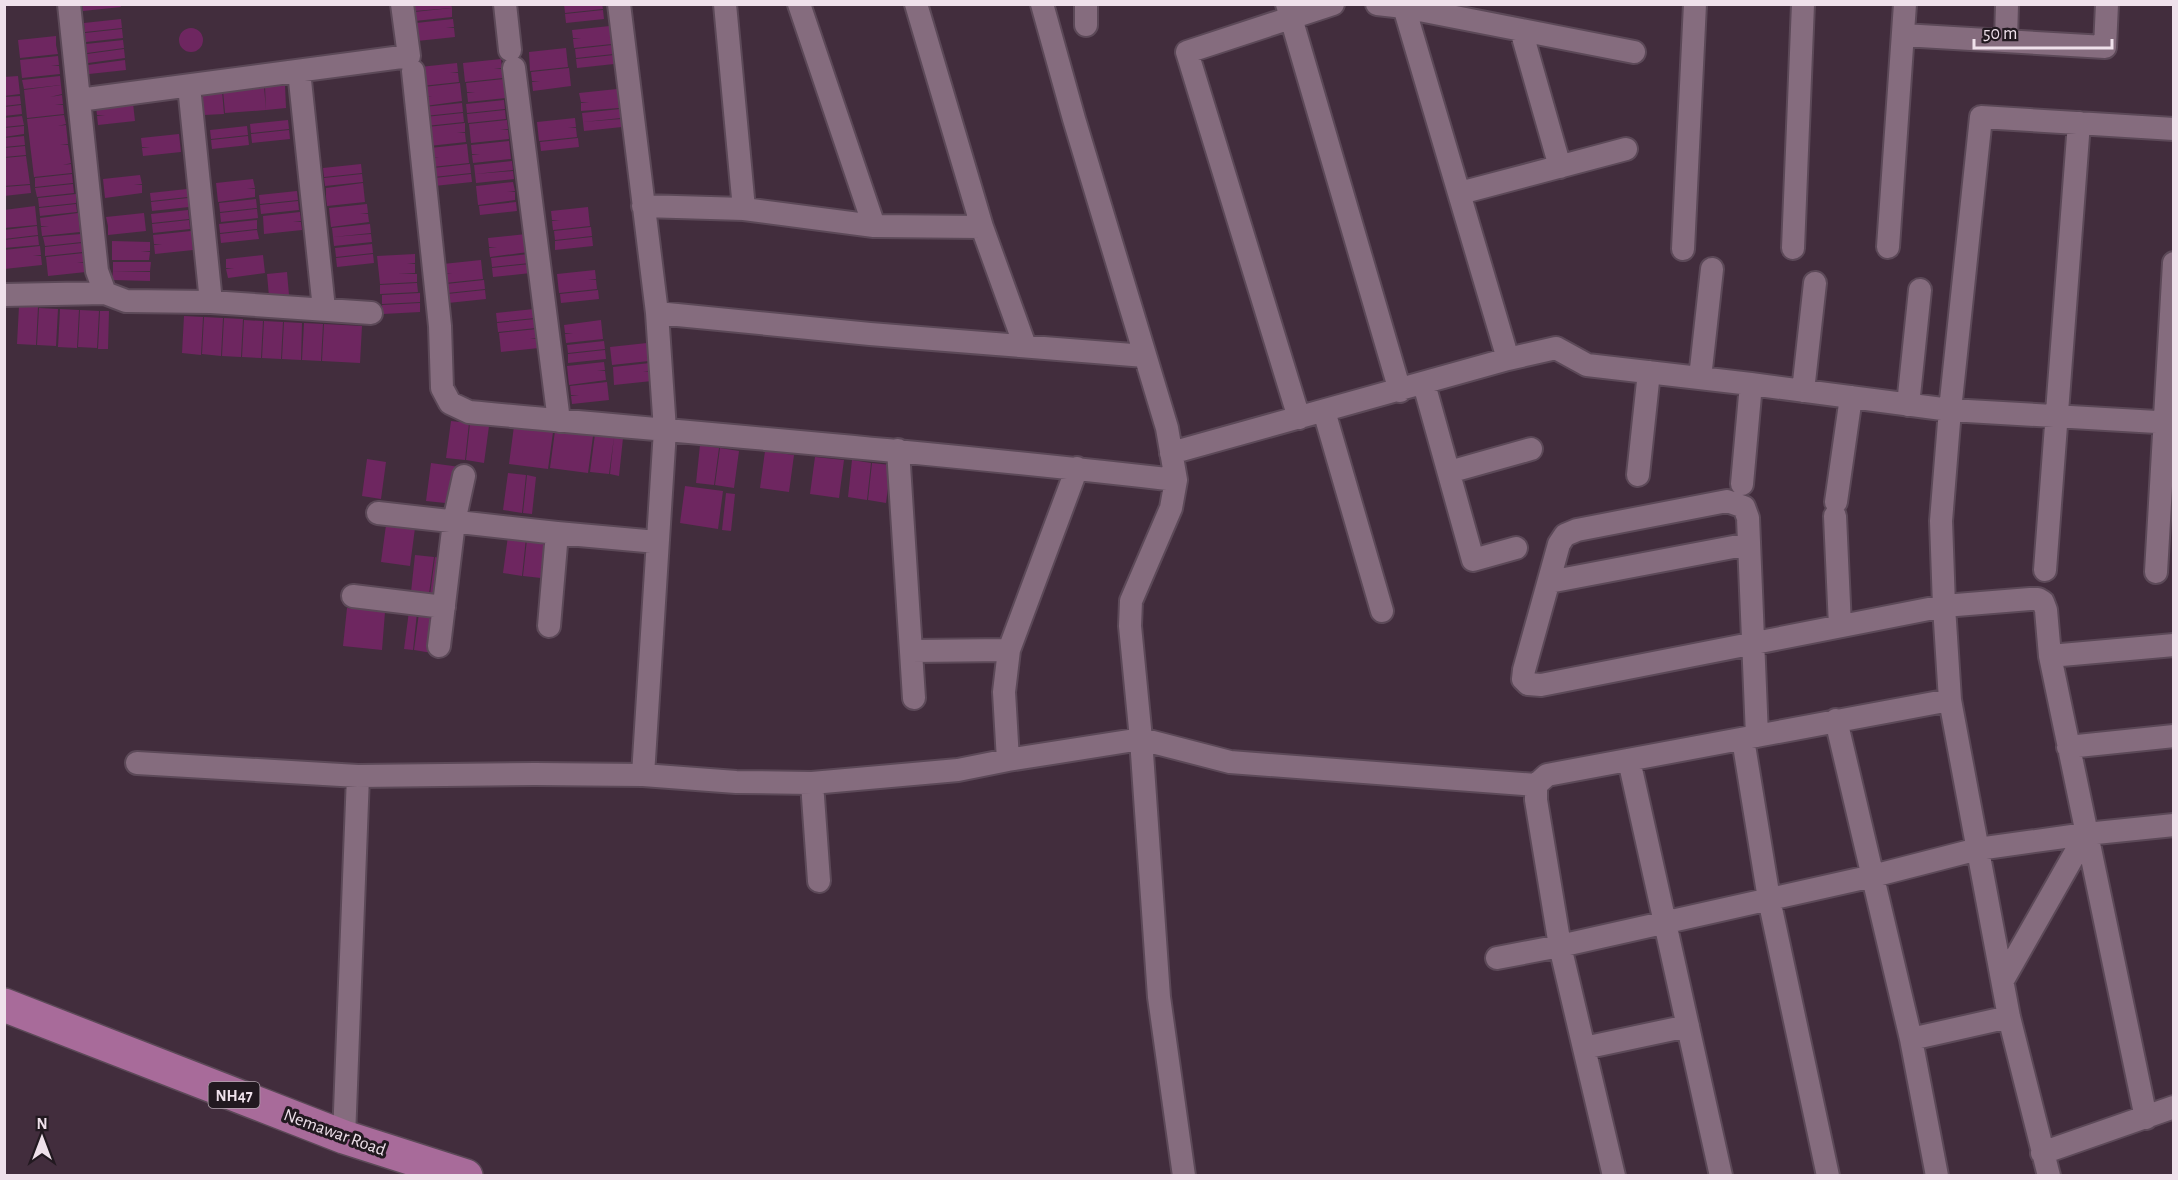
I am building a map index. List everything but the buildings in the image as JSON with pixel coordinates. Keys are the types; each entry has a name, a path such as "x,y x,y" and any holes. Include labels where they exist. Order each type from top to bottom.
{"highway":[{"name":"Nemawar Road","path":"4,1005 344,1137 466,1176"}],"street":[{"path":"69,4 96,271 105,293"},
{"path":"79,100 409,56 402,4"},
{"path":"505,4 559,421"},
{"path":"619,4 657,313 665,430 643,775"},
{"path":"725,4 744,209"},
{"path":"799,4 874,226"},
{"path":"916,4 982,227 1025,346"},
{"path":"1042,4 1074,119 1167,428 1176,480 1171,508 1131,601 1130,626 1141,739 1159,997 1184,1176"},
{"path":"1299,418 1187,52 1288,11 1333,4"},
{"path":"1377,4 1404,7 1634,52"},
{"path":"1683,249 1695,4"},
{"path":"1793,248 1803,4"},
{"path":"1888,247 1905,4"},
{"path":"2006,41 2007,4"},
{"path":"1903,35 2105,47 2107,4"},
{"path":"1404,7 1508,359"},
{"path":"1288,11 1400,391"},
{"path":"1521,30 1560,167"},
{"path":"299,71 324,309"},
{"path":"414,71 440,326 442,388 450,403 469,412 898,450 1176,480"},
{"path":"189,86 211,302"},
{"path":"2049,1176 2009,1017 1950,700 1941,521 1950,410 1981,117 2174,129"},
{"path":"2045,570 2079,123"},
{"path":"1460,193 1626,149"},
{"path":"643,206 744,209 874,226 982,227"},
{"path":"2156,572 2169,423 2174,263"},
{"path":"1700,378 1712,269"},
{"path":"1803,391 1815,283"},
{"path":"1908,405 1920,290"},
{"path":"4,296 105,293 126,301 211,302 371,313"},
{"path":"657,313 870,334 1145,356"},
{"path":"1171,453 1400,391 1508,359 1556,348 1587,365 1908,405 1950,410 2169,423"},
{"path":"1638,475 1649,372"},
{"path":"1424,384 1473,560 1516,548"},
{"path":"1742,484 1751,384"},
{"path":"1840,626 1835,509 1851,397"},
{"path":"1324,411 1382,611"},
{"path":"1449,472 1531,449"},
{"path":"898,450 914,698"},
{"path":"1008,760 1004,692 1009,650 1077,468"},
{"path":"439,646 454,522 464,476"},
{"path":"1828,1176 1769,899 1750,737 1754,643 1748,518 1744,507 1727,501 1577,530 1565,535 1559,544 1524,670 1523,679 1528,684 1541,685 1754,643 1840,626 1944,606 2038,599 2043,602 2046,610 2050,656 2068,747 2146,1118"},
{"path":"378,513 557,534 657,542"},
{"path":"549,626 557,534"},
{"path":"1549,582 1749,544"},
{"path":"353,596 444,607"},
{"path":"2050,656 2174,645"},
{"path":"911,651 1009,650"},
{"path":"136,764 358,776 643,775 736,782 812,783 958,770 1141,739 1230,762 1536,784 1547,775 1950,700"},
{"path":"1836,720 1911,1039 1937,1176"},
{"path":"2068,747 2174,736"},
{"path":"1629,760 1721,1176"},
{"path":"344,1137 358,776"},
{"path":"812,783 819,881"},
{"path":"1536,784 1536,800 1560,946 1614,1176"},
{"path":"1497,958 1873,876 1978,849 2174,825"},
{"path":"2003,980 2086,834"},
{"path":"1911,1039 2009,1017"},
{"path":"1584,1048 1688,1026"},
{"path":"2042,1153 2174,1107"}]}
